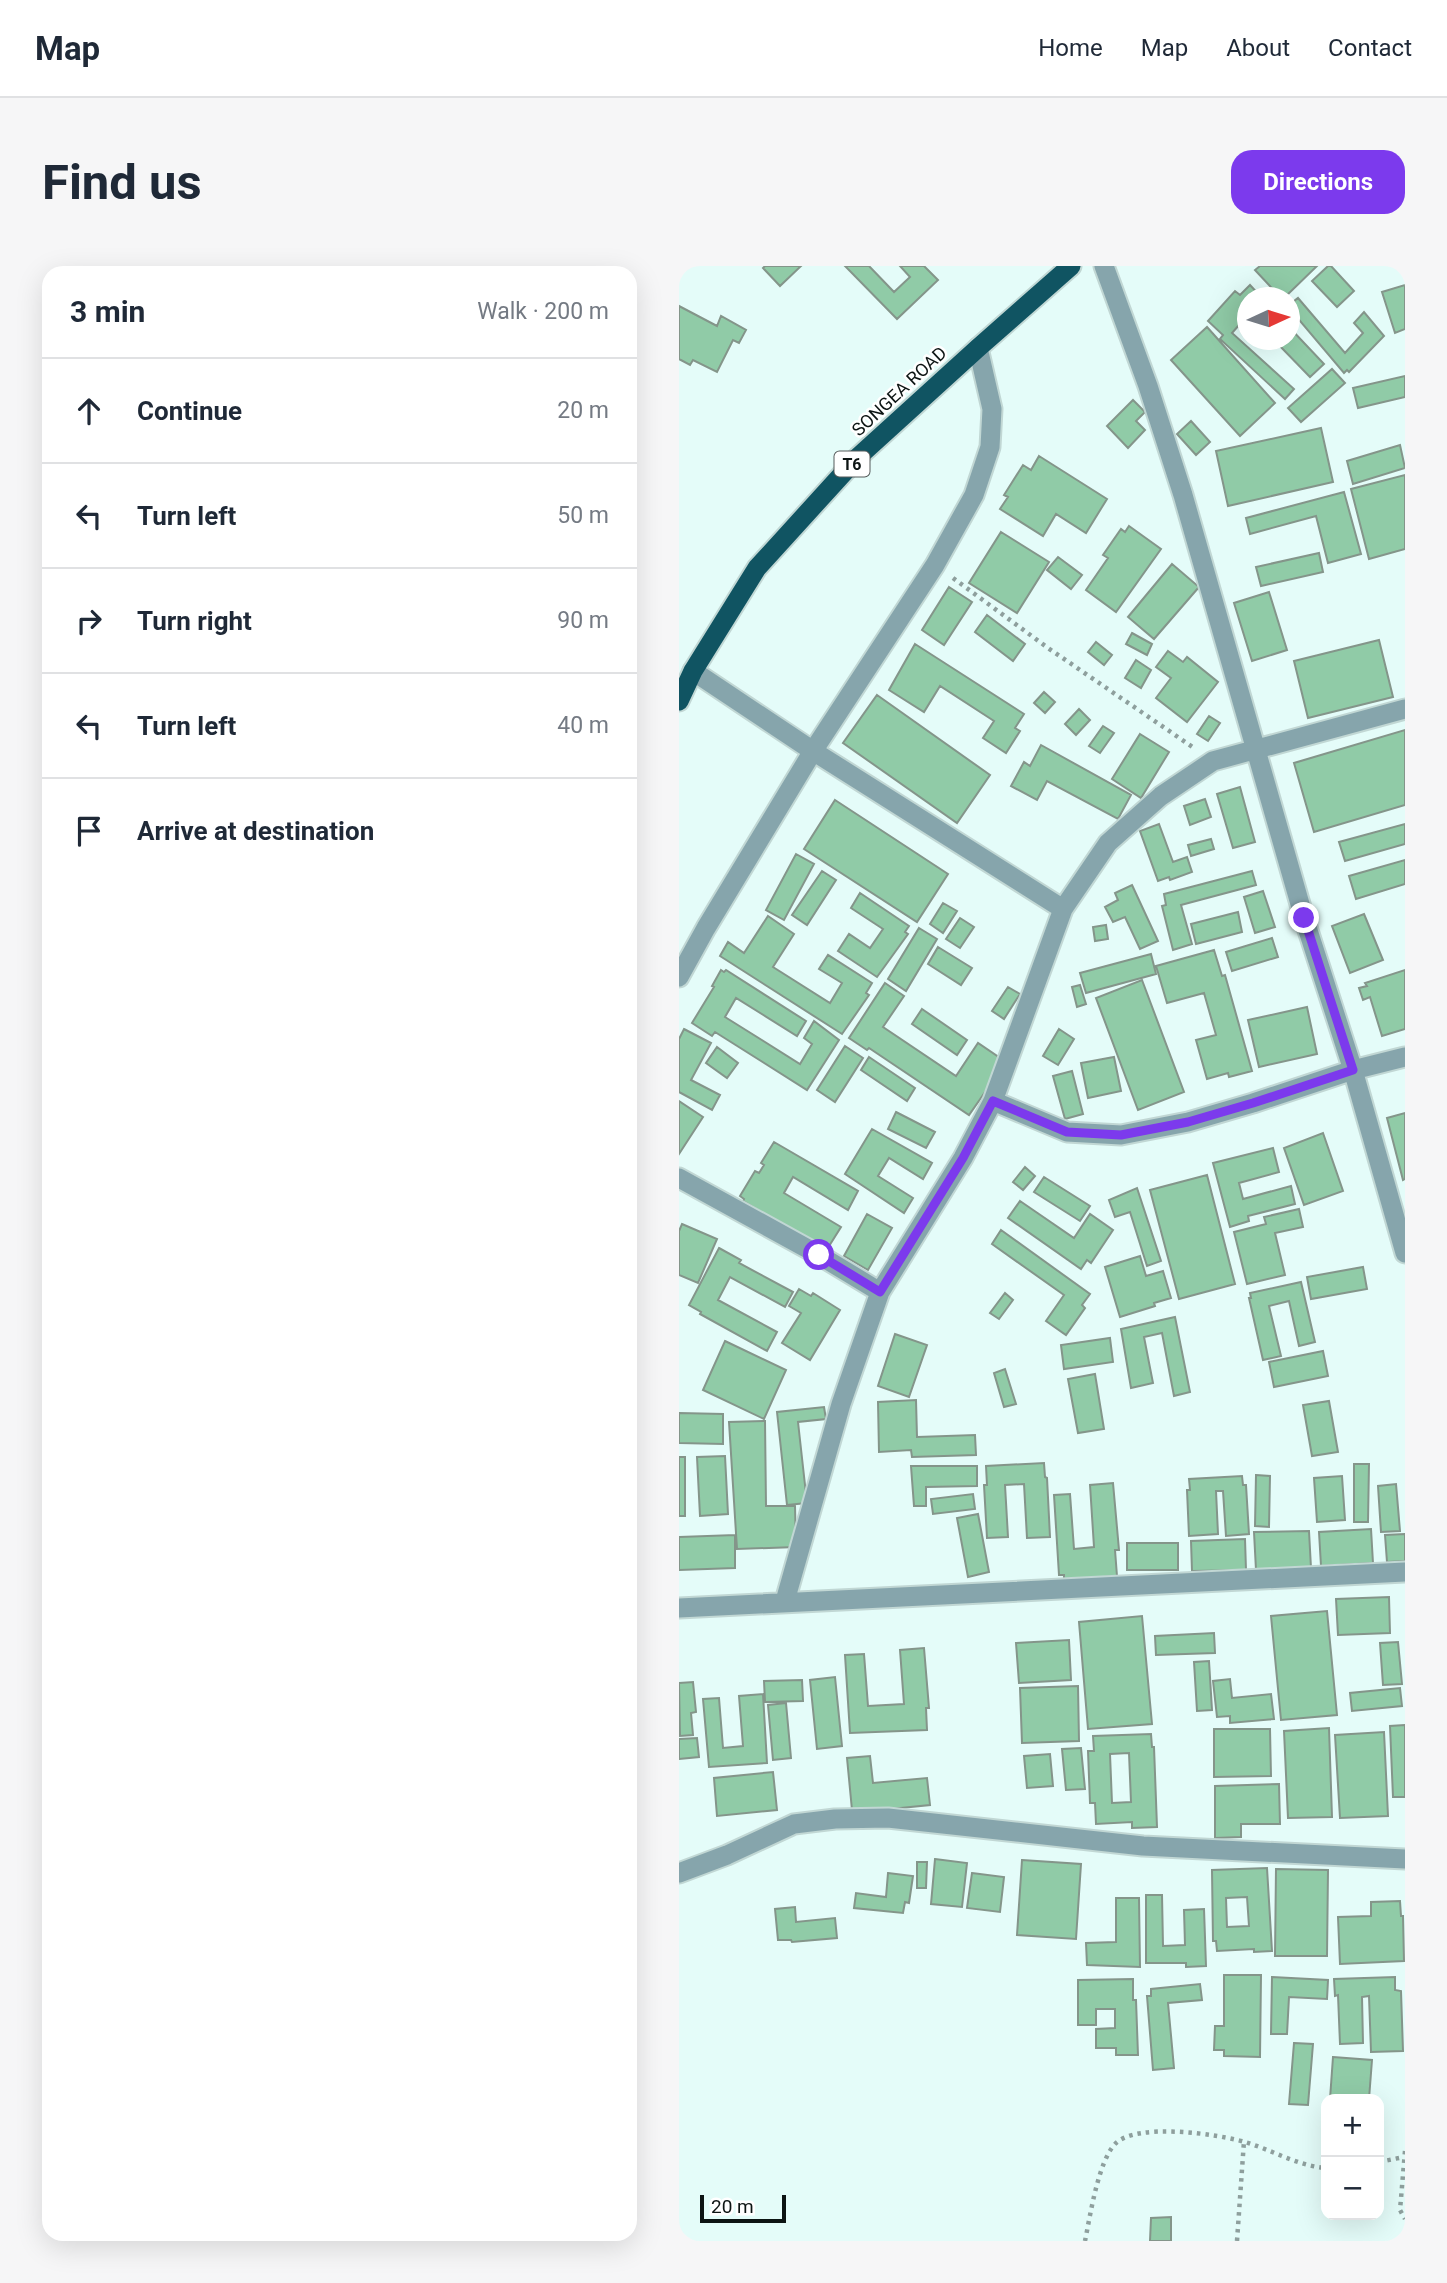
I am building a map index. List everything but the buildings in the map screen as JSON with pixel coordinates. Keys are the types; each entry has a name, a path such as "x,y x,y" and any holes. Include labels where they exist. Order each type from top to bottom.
{"highway":[{"name":"SONGEA ROAD","path":"679,701 693,671 757,568 858,457 1071,266"}],"street":[{"path":"1104,266 1183,495 1304,918 1353,1070 1405,1254"},
{"path":"679,977 813,751 935,565 974,495 991,447 992,408 978,348"},
{"path":"693,671 813,751 1063,909"},
{"path":"785,1601 841,1404 880,1292 963,1158 993,1101 1063,909 1108,843 1161,796 1213,761 1405,709"},
{"path":"993,1101 1067,1132 1121,1135 1214,1114 1353,1070 1405,1057"},
{"path":"679,1178 880,1292"},
{"path":"679,1608 1405,1572"},
{"path":"679,1874 794,1824 835,1819 888,1818 1143,1846 1405,1859"}],"path":[{"path":"935,565 1048,648 1213,761"},
{"path":"1085,2241 1096,2190 1110,2151 1116,2143 1127,2137 1142,2133 1202,2133 1244,2141 1302,2163 1321,2167"},
{"path":"1237,2241 1244,2141"},
{"path":"1405,2151 1400,2210 1405,2219"},
{"path":"1384,2161 1404,2157"}],"route":[{"path":"819,1255 880,1292 963,1158 993,1101 1067,1132 1121,1135 1188,1122 1353,1070 1304,918"}]}
